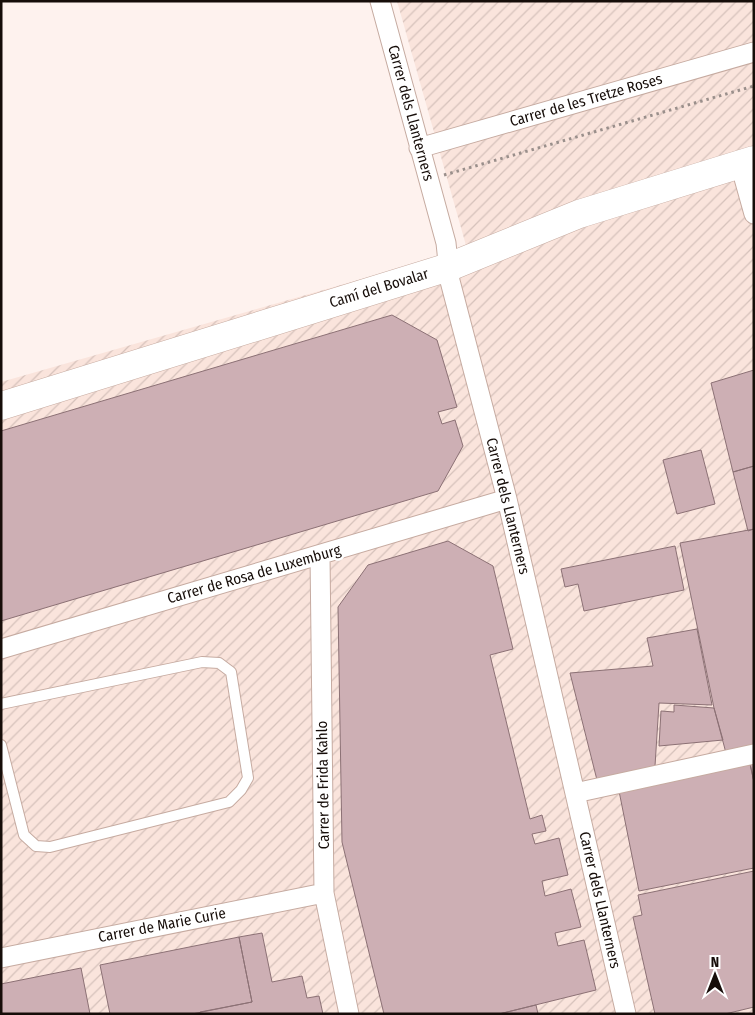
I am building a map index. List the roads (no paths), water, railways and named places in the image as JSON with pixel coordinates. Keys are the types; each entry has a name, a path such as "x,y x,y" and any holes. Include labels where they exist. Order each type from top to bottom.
{"street":[{"name":"Carrer dels Llanterners","path":"380,1 446,242 450,282 508,499 626,1014"},
{"name":"Carrer de les Tretze Roses","path":"419,148 754,52"},
{"path":"747,162 754,214"},
{"name":"Camí del Bovalar","path":"1,406 449,267 580,214 747,162"},
{"name":"Carrer de Rosa de Luxemburg","path":"1,649 508,499"},
{"name":"Carrer de Frida Kahlo","path":"320,555 324,893 349,1014"},
{"path":"575,793 754,754"},
{"name":"Carrer de Marie Curie","path":"1,958 324,893"}],"lane":[{"path":"1,704 202,662 219,663 231,672 248,778 241,790 229,802 50,847 36,846 24,835 1,745"}]}
